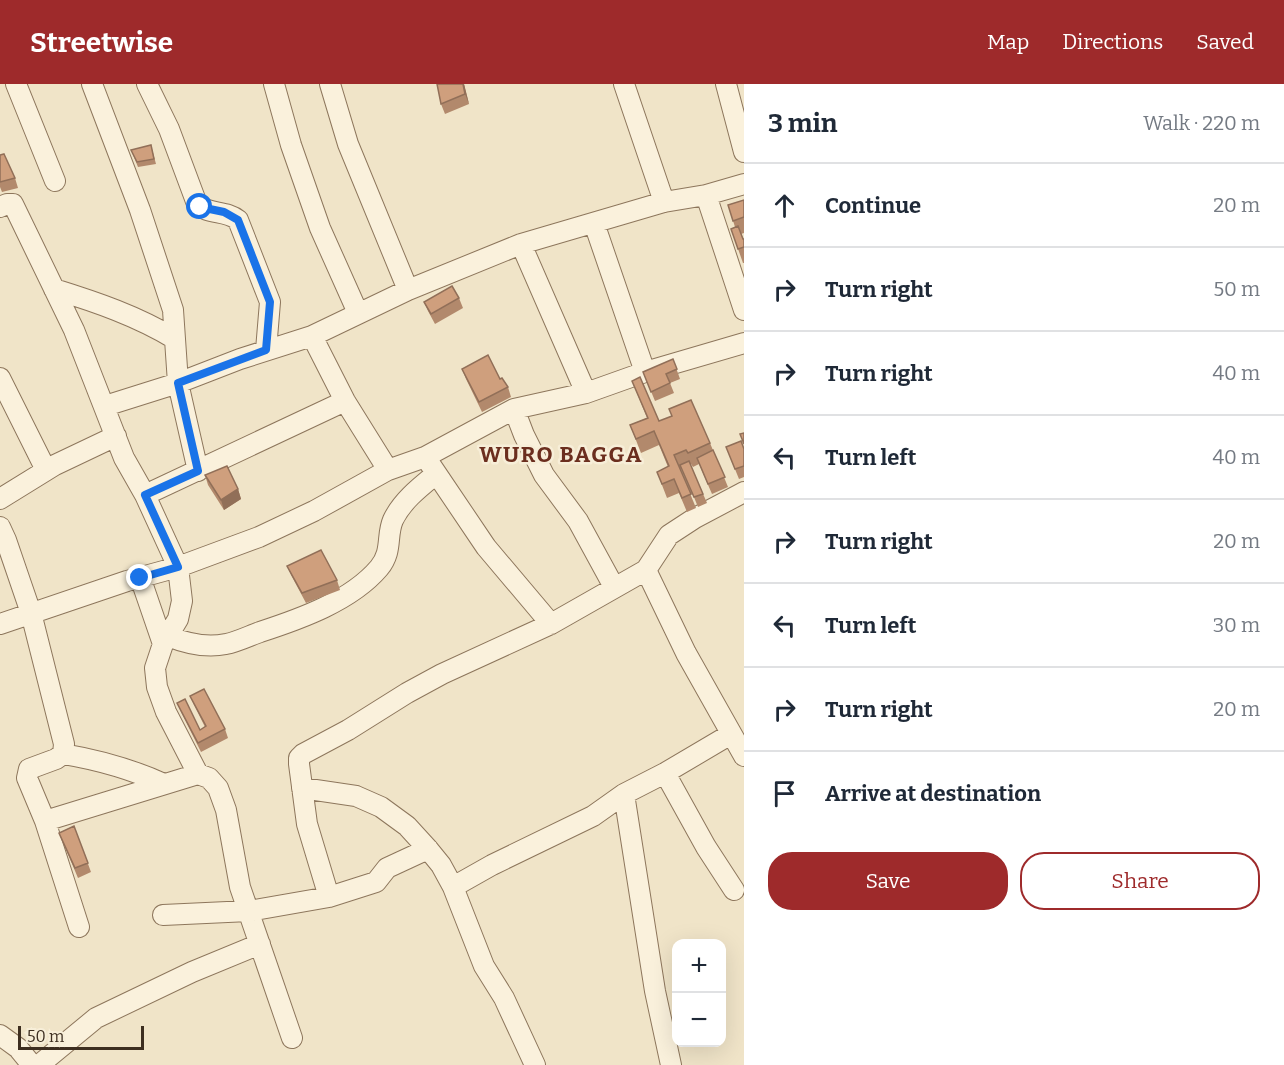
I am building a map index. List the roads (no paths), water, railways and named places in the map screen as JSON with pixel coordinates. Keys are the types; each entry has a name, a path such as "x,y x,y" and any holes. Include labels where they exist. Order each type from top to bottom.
{"street":[{"path":"16,84 55,181"},
{"path":"92,84 165,282 173,310 178,383 198,471"},
{"path":"147,84 169,129 196,204 224,212 238,220 270,302 266,350"},
{"path":"274,84 291,145 320,228 358,313"},
{"path":"330,84 348,144 408,290"},
{"path":"624,84 664,202"},
{"path":"726,84 744,152"},
{"path":"105,406 312,336 408,290 522,244 664,202 705,195 744,184"},
{"path":"705,195 744,310"},
{"path":"0,207 13,204 74,330 124,458 145,495 178,567 182,601 178,619 165,640 155,668 157,687 166,712 198,774"},
{"path":"594,223 645,372"},
{"path":"522,244 586,393"},
{"path":"54,289 125,313 152,325 175,339"},
{"path":"312,336 345,401 388,470"},
{"path":"0,624 178,567 259,537 314,511 388,470 425,457 514,409 586,393 645,372 744,343"},
{"path":"0,378 46,470"},
{"path":"145,495 345,401"},
{"path":"514,409 544,475 578,521 614,587"},
{"path":"0,499 46,470 116,436"},
{"path":"425,457 486,547 551,624"},
{"path":"165,640 225,645 304,618 350,593 378,569 386,558 392,522 417,489 436,474"},
{"path":"330,897 307,824 298,764 303,754 433,679 551,624 646,570 669,535 695,518 744,492"},
{"path":"0,527 31,613 64,744 63,754"},
{"path":"646,570 686,653 744,756"},
{"path":"140,578 165,640"},
{"path":"453,887 492,865 593,816 624,794 665,773 730,734"},
{"path":"79,927 27,773 63,754 102,760 164,784"},
{"path":"665,773 706,847 734,890"},
{"path":"45,821 198,774 209,778 218,788 226,810 240,887 292,1038"},
{"path":"302,788 356,796 381,807 407,826 428,849 441,865 453,887 484,966 504,998 535,1065"},
{"path":"624,794 655,991 671,1065"},
{"path":"164,915 249,911 330,897 376,882 387,868 428,849"},
{"path":"39,1065 96,1018 192,972 260,945"},
{"path":"0,1035 16,1057 32,1065"}],"district":[{"name":"WURO BAGGA","path":"561,454"}]}
